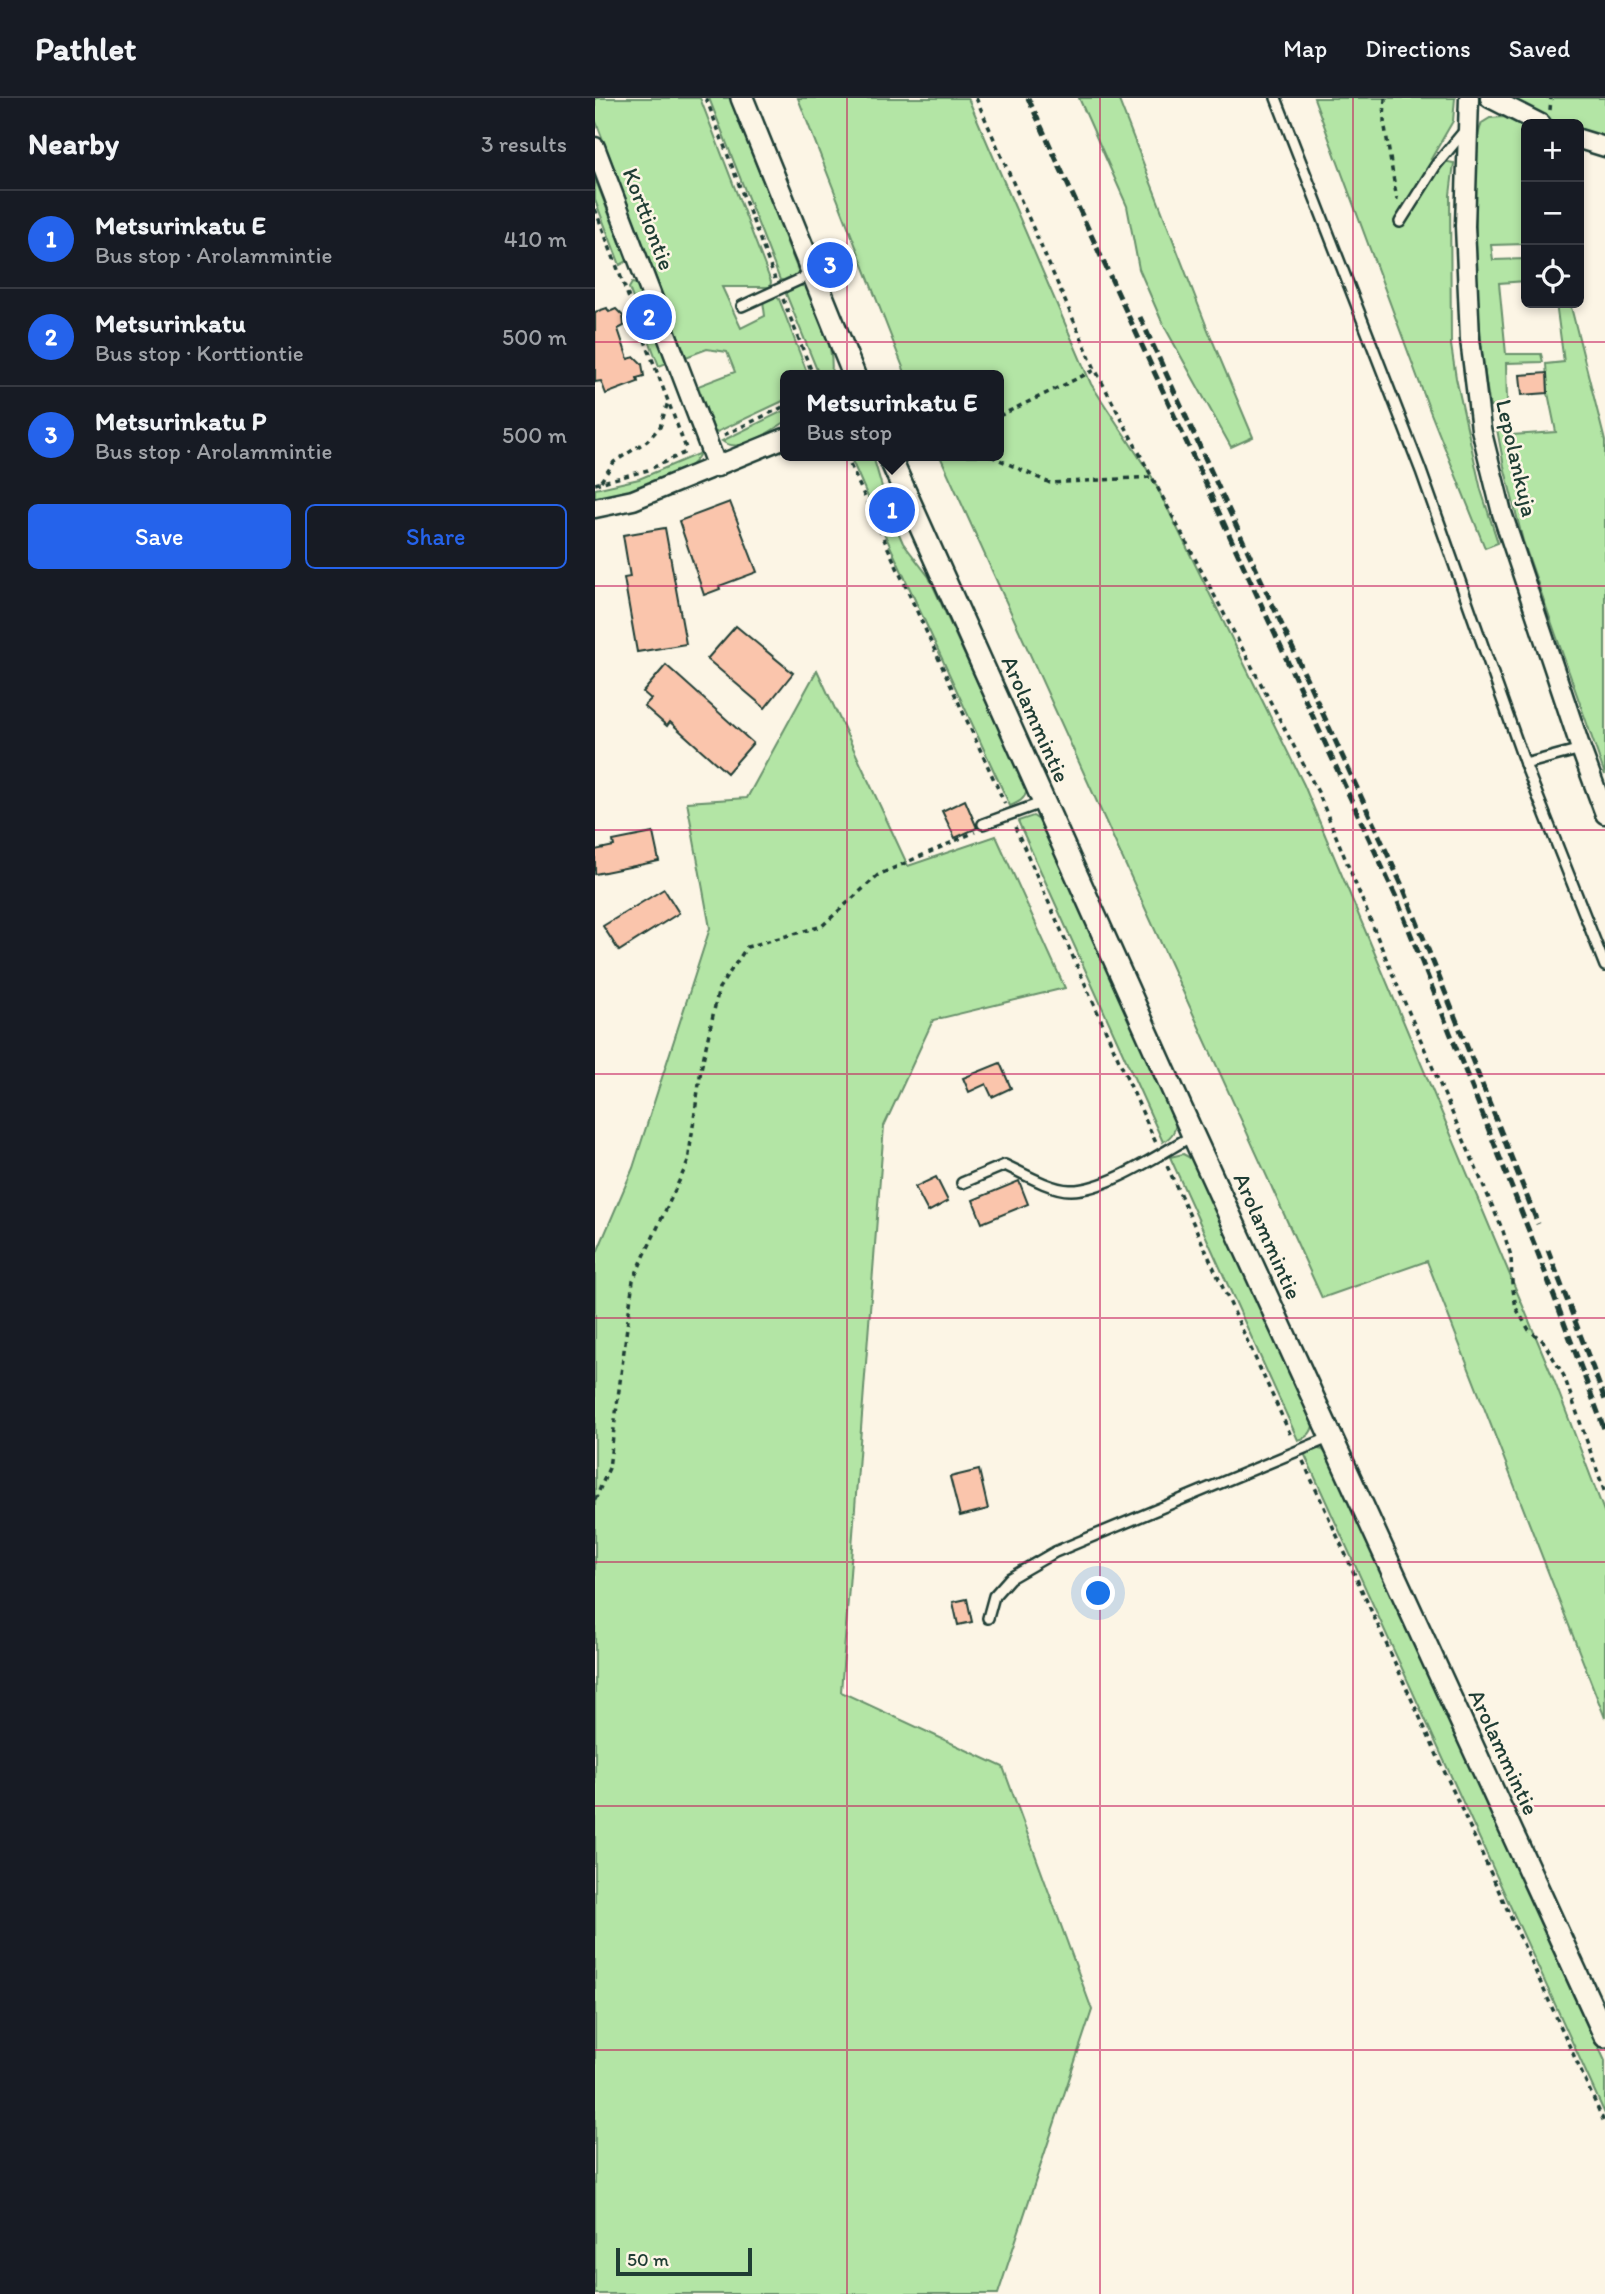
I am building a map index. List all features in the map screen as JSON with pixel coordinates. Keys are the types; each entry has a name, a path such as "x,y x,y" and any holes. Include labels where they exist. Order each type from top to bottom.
{"street":[{"path":"743,98 852,370"},
{"name":"Lepolankuja","path":"1469,98 1465,226 1470,339 1481,429 1502,513 1605,814"},
{"path":"1490,98 1531,119"},
{"path":"1584,141 1605,147"},
{"name":"Korttiontie","path":"595,147 717,467"},
{"path":"595,508 633,500 780,440"},
{"name":"Arolammintie","path":"891,461 1193,1135 1605,2036"}],"lane":[{"path":"1276,98 1420,471 1525,764 1605,966"},
{"path":"1402,219 1436,165 1468,128"},
{"path":"742,306 812,274"},
{"path":"1525,764 1581,749"},
{"path":"983,824 1044,802"},
{"path":"962,1183 1005,1165 1069,1191 1085,1188 1116,1178 1193,1135"},
{"path":"988,1618 994,1596 1010,1578 1055,1552 1331,1437"}],"path":[{"path":"706,98 811,370"},
{"path":"975,98 1095,369 1318,792 1503,1231 1511,1255 1516,1308 1528,1330 1543,1341 1565,1376 1605,1493"},
{"path":"1386,101 1384,121 1402,219"},
{"path":"595,209 687,451"},
{"path":"1004,414 1095,369"},
{"path":"600,483 614,462 647,442 660,427 668,402"},
{"path":"848,461 1605,2124"},
{"path":"1002,461 1050,483 1152,477"},
{"path":"873,519 892,510"},
{"path":"595,1500 609,1468 633,1280 688,1162 701,1069 719,988 747,947 822,926 878,875 949,845 980,829 983,824"}],"green space":[{"path":"595,98 700,98 771,282 770,287 722,287 741,328 765,316 763,301 774,296 779,299 806,370 780,370 780,402 715,433 698,386 735,372 727,352 707,349 686,357 595,119"},
{"path":"709,98 730,98 799,273 784,280 780,280"},
{"path":"798,98 968,98 1091,384 1152,477 1304,785 1554,1380 1605,1514 1605,1718 1427,1261 1322,1298 942,461 1004,461 1004,370 904,370"},
{"path":"1079,98 1118,98 1208,330 1253,437 1231,447 1162,322 1139,269 1127,206"},
{"path":"1314,98 1455,98 1453,121 1431,159 1454,163 1450,195 1451,345 1481,490 1498,543 1485,548 1430,411"},
{"path":"1514,98 1605,98 1605,140 1584,134 1584,119 1550,119"},
{"path":"1504,117 1521,126 1521,244 1491,245 1493,260 1521,259 1521,281 1499,283 1506,354 1541,354 1543,362 1506,363 1507,401 1503,406 1490,407 1478,298 1476,155 1482,123 1490,118"},
{"path":"595,178 627,261 620,265 595,200"},
{"path":"632,283 637,284 667,363 659,366 629,288"},
{"path":"798,285 806,287 825,330 831,352 831,370 817,370 786,294 787,289"},
{"path":"1557,308 1571,308 1605,441 1605,775 1523,541 1497,429 1509,424 1511,435 1556,432 1548,393 1546,364 1564,362"},
{"path":"780,412 780,425 763,436 746,444 729,445 722,441"},
{"path":"700,453 693,463 669,478 595,499 595,489 639,479"},
{"path":"852,461 874,461 888,508 875,513"},
{"path":"891,516 903,543 929,577 1027,791 1021,800 1010,806 879,522"},
{"path":"817,670 908,866 996,836 1065,988 933,1020 884,1126 841,1692 1003,1767 1092,2010 998,2294 595,2294 595,1257 633,1168 710,928 687,802 747,798"},
{"path":"1033,816 1039,820 1176,1119 1173,1132 1163,1142 1018,821"},
{"path":"1183,1154 1194,1160 1314,1422 1309,1434 1302,1439 1298,1440 1170,1157"},
{"path":"1314,1448 1323,1450 1329,1457 1605,2061 1605,2114 1303,1451"}],"building":[{"path":"607,308 609,312 616,309 623,316 624,326 618,329 628,359 635,357 642,364 644,376 637,378 638,382 606,394 601,381 595,382 595,312"},
{"path":"1547,373 1548,393 1522,395 1520,375"},
{"path":"730,502 757,572 719,586 720,589 704,595 679,521"},
{"path":"665,528 686,644 637,652 624,578 630,577 623,535"},
{"path":"736,626 793,673 765,708 707,659"},
{"path":"666,665 753,743 727,773 670,722 667,726 644,706 651,699 643,692"},
{"path":"965,800 977,828 955,838 942,811"},
{"path":"653,833 659,861 595,874 595,850 614,846 613,841"},
{"path":"664,889 679,913 619,951 603,926"},
{"path":"1000,1063 1011,1088 992,1097 986,1084 969,1092 963,1078"},
{"path":"936,1177 948,1201 928,1212 915,1187"},
{"path":"1019,1181 1028,1204 982,1223 973,1200"},
{"path":"979,1470 988,1509 960,1516 950,1477"},
{"path":"967,1599 972,1622 958,1625 953,1602"}],"railway":[{"path":"1028,98 1396,897 1537,1251 1605,1431"},
{"path":"1140,317 1405,892 1538,1224"},
{"path":"1548,1250 1605,1400"}],"place":[{"name":"Metsurinkatu P","path":"830,265"},
{"name":"Metsurinkatu","path":"649,317"},
{"name":"Metsurinkatu E","path":"892,510"}]}
